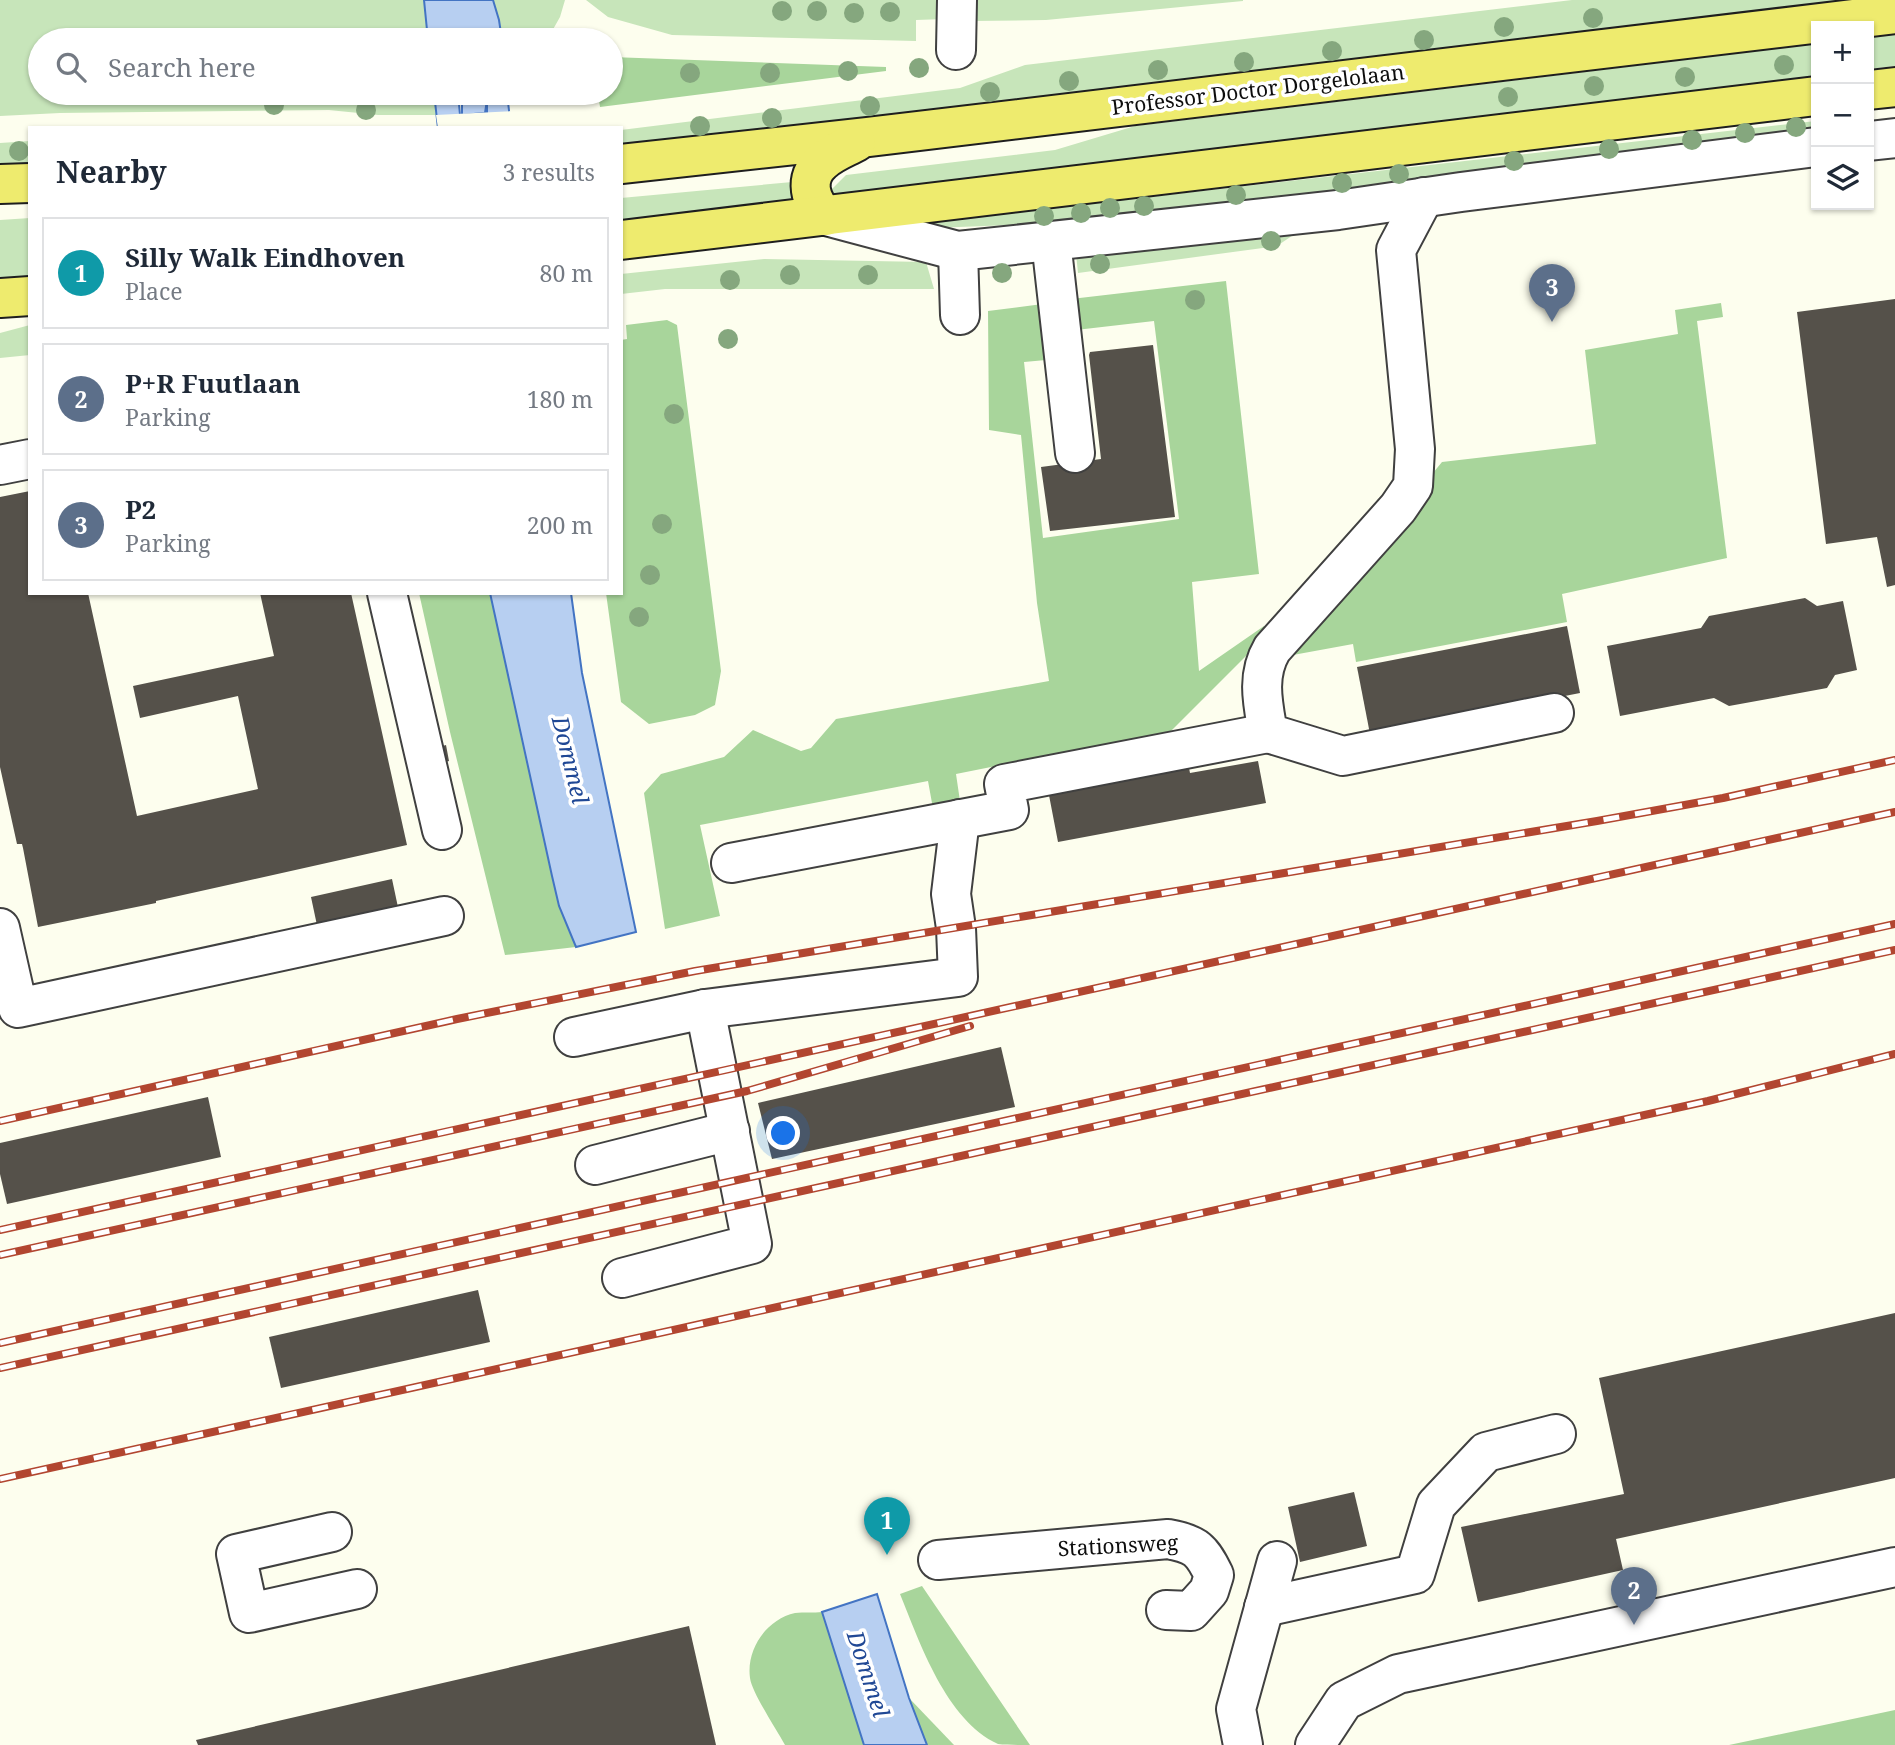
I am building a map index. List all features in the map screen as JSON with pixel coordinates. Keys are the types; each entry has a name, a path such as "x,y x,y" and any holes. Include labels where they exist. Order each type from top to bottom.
{"main road":[{"name":"Professor Doctor Dorgelolaan","path":"623,164 1895,15"},
{"path":"1874,89 1895,87"},
{"path":"623,240 1811,97"},
{"path":"826,216 812,200 810,184 814,173 827,158 868,137"},
{"path":"0,184 28,183"},
{"path":"0,298 28,296"}],"street":[{"path":"956,50 957,0"},
{"path":"1874,140 1895,138"},
{"path":"826,216 958,251 1338,210 1449,202 1811,147"},
{"path":"1268,733 1261,676 1265,661 1398,508 1412,486 1415,449 1396,250 1449,202"},
{"path":"1051,242 1075,453"},
{"path":"958,251 960,315"},
{"path":"0,465 28,459"},
{"path":"387,595 442,830"},
{"path":"731,863 1009,810 1004,784 1268,733 1343,756 1554,713"},
{"path":"574,1037 705,1009 958,977 957,928 951,894 960,819"},
{"path":"0,928 18,1008 444,916"},
{"path":"622,1278 752,1244 705,1009"},
{"path":"595,1165 730,1130"},
{"path":"1264,1607 1415,1574 1436,1505 1486,1452 1556,1434"},
{"path":"332,1532 236,1554 249,1613 357,1589"},
{"name":"Stationsweg","path":"938,1560 1168,1539 1190,1543 1205,1556 1214,1575 1209,1591 1191,1611 1166,1610"},
{"path":"1243,1745 1236,1709 1277,1561"},
{"path":"1315,1745 1344,1701 1398,1674 1895,1567"}],"green space":[{"path":"0,0 424,0 427,28 28,28 28,105 436,105 437,115 378,115 329,110 0,116"},
{"path":"493,0 565,0 554,28 500,28"},
{"path":"586,0 945,0 945,19 916,20 916,41 672,35 608,17"},
{"path":"972,0 1243,1 1046,20 972,21"},
{"path":"1572,0 1844,0 713,136 623,144 623,130 960,88 1025,65"},
{"path":"1895,34 1895,66 1874,68 1874,36"},
{"path":"1811,45 1811,77 826,195 846,175 1055,150 1135,126"},
{"path":"623,57 886,67 886,71 623,104"},
{"path":"1811,122 1811,135 1162,219 932,228 931,222"},
{"path":"28,141 28,164 0,165 0,143"},
{"path":"803,181 798,200 623,220 623,198"},
{"path":"28,218 28,278 0,280 0,220"},
{"path":"1308,225 1277,246 1078,273 1076,254"},
{"path":"764,259 926,262 934,289 665,289 623,294 623,274"},
{"path":"1226,281 1259,574 1192,582 1199,671 1264,626 1266,636 1171,731 956,774 961,808 934,814 928,781 700,825 720,916 665,929 644,793 661,774 724,757 753,730 801,751 811,748 836,719 1049,681 1037,603 1021,435 989,430 988,311 1050,303 1057,359 1024,362 1043,538 1179,519 1154,321 1076,330 1071,299"},
{"path":"1721,303 1723,317 1697,321 1727,558 1562,594 1567,622 1356,662 1353,644 1282,657 1442,462 1596,444 1585,350 1678,334 1675,310"},
{"path":"667,320 677,325 721,671 715,705 695,715 649,724 621,702 606,595 623,595 623,340 627,339 626,325"},
{"path":"28,326 28,355 0,358 0,333"},
{"path":"419,595 490,595 559,906 576,947 505,955"},
{"path":"922,1586 1030,1745 998,1744 980,1733 949,1699 926,1657 900,1594"},
{"path":"822,1612 864,1745 785,1745 752,1685 751,1656 767,1629 785,1616"},
{"path":"909,1698 954,1745 927,1745"},
{"path":"1895,1710 1895,1745 1729,1745"}],"water":[{"path":"424,0 493,0 500,28 427,28"},
{"path":"435,105 459,105 460,115 438,126"},
{"path":"462,105 486,105 485,113 462,115"},
{"path":"487,105 508,105 511,126 508,126 487,114"},
{"name":"Dommel","path":"490,595 571,595 582,673 636,932 576,947 559,906"},
{"name":"Dommel","path":"877,1594 909,1698 927,1745 864,1745 822,1612"}],"pier":[{"path":"513,111 515,126 438,126 436,115"}],"building":[{"path":"1895,299 1895,585 1887,587 1877,537 1826,544 1797,312"},
{"path":"1153,345 1175,517 1050,531 1041,467 1101,459 1090,352"},
{"path":"28,491 28,595 88,595 137,816 258,789 238,696 140,718 133,686 274,656 260,595 351,595 407,845 156,903 38,927 23,848 22,844 17,844 0,767 0,497"},
{"path":"1805,598 1817,606 1843,601 1857,670 1835,675 1827,688 1729,706 1714,698 1620,716 1607,646 1701,628 1709,616"},
{"path":"1567,626 1580,693 1370,734 1357,667"},
{"path":"446,745 449,761 442,763 439,747"},
{"path":"1258,761 1266,803 1058,842 1048,790 1188,763 1190,773"},
{"path":"392,879 399,912 318,930 311,897"},
{"path":"1001,1047 1015,1107 772,1159 758,1103"},
{"path":"208,1097 221,1157 7,1204 0,1174 0,1143"},
{"path":"478,1290 490,1342 281,1388 269,1337"},
{"path":"1895,1313 1895,1478 1616,1539 1623,1570 1478,1602 1461,1527 1624,1494 1599,1378"},
{"path":"1354,1492 1367,1546 1300,1562 1288,1507"},
{"path":"689,1626 716,1745 198,1745 196,1740"}],"railway":[{"path":"0,1121 457,1019 695,971 1597,821 1723,798 1895,760"},
{"path":"0,1230 1895,812"},
{"path":"0,1343 1895,924"},
{"path":"0,1368 1895,950"},
{"path":"0,1255 747,1091 970,1026"},
{"path":"0,1479 1708,1101 1895,1054"}],"place":[{"name":"P2","path":"1552,322"},
{"name":"Silly Walk Eindhoven","path":"887,1555"},
{"name":"P+R Fuutlaan","path":"1634,1625"}]}
